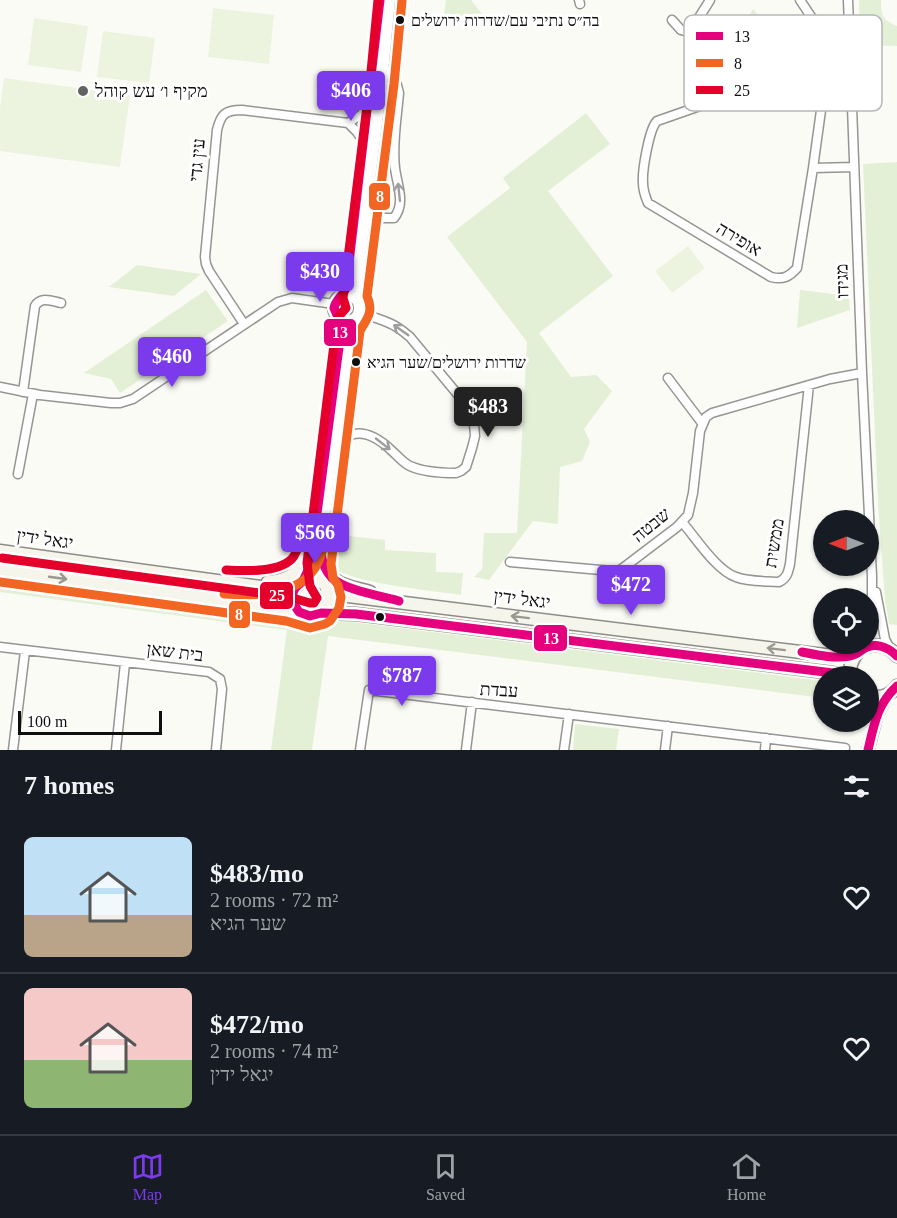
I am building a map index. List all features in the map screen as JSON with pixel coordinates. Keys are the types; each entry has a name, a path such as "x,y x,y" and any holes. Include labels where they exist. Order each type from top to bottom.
{"main road":[{"path":"231,583 273,582 294,573 302,567 308,557 315,529"},
{"name":"יגאל ידין","path":"0,551 268,588 301,582"},
{"path":"321,551 325,569 334,580 406,603"},
{"name":"יגאל ידין","path":"0,570 299,612"},
{"path":"313,579 325,587 329,596 328,603 321,613 310,616 299,612 292,597 301,582 313,579"},
{"name":"יגאל ידין","path":"325,587 348,596 833,656 855,655"},
{"name":"יגאל ידין","path":"321,613 356,614 813,670"},
{"path":"879,646 895,654"},
{"path":"851,666 855,655"},
{"path":"879,697 894,690"}],"street":[{"path":"301,582 310,566 340,340 340,328 334,312 334,304 346,288 380,0"},
{"path":"338,319 350,321 358,313 364,224 390,0"},
{"path":"701,15 710,0"},
{"path":"800,0 810,15"},
{"name":"מגידו","path":"848,0 849,15"},
{"path":"672,20 684,31"},
{"path":"364,224 375,218 394,218 399,207 393,147 399,93 397,85 384,67"},
{"path":"363,141 348,123 362,114 368,106"},
{"name":"עין גדי","path":"244,324 208,271 205,257 217,129 221,116 229,111 242,110 348,123"},
{"name":"אופירה","path":"686,111 657,121 650,132 643,183 644,195 648,203 771,278 780,279 790,275 797,268 813,168"},
{"path":"821,111 813,168 854,167"},
{"name":"מגידו","path":"852,111 869,510"},
{"path":"334,451 350,435 372,436 409,466 456,473 466,467 475,436 474,424 464,402 410,337 388,322 364,314 357,302 348,295 343,295"},
{"path":"0,387 33,394 111,403 127,401 266,309 285,300 299,299 334,304"},
{"path":"23,392 35,306 41,300 62,303"},
{"path":"325,587 319,564 350,321"},
{"path":"668,378 702,423 712,413 830,379 862,373"},
{"name":"ממשית","path":"682,522 725,572 743,579 779,582 784,580 788,575 790,564 810,385"},
{"path":"18,474 33,394"},
{"name":"שבטה","path":"510,562 618,571 659,541 688,514 702,423"},
{"name":"מגידו","path":"874,576 885,639 895,654"},
{"name":"בית שאן","path":"0,647 209,672 220,679 222,697 216,750"},
{"path":"13,750 25,651"},
{"name":"בית שאן","path":"116,750 125,663"},
{"path":"360,750 369,690 472,702"},
{"path":"868,750 877,715 894,690"},
{"name":"עבדת","path":"466,750 472,702 845,748"},
{"path":"564,750 569,714"},
{"path":"665,750 668,726"},
{"path":"867,732 868,750"},
{"path":"765,750 766,738"}],"green space":[{"path":"446,0 471,0 486,19 444,14"},
{"path":"859,0 881,0 883,17 897,26 897,46 882,46 882,15 859,15"},
{"path":"213,8 274,15 269,64 208,57"},
{"path":"753,9 758,15 750,15"},
{"path":"34,18 88,26 81,72 28,65"},
{"path":"103,31 155,38 149,83 97,77"},
{"path":"4,78 130,95 120,167 0,151 0,108"},
{"path":"586,113 610,144 548,191 613,276 539,333 571,377 596,375 612,391 584,429 590,442 582,461 560,467 558,524 533,521 489,580 474,577 482,569 484,533 517,533 527,342 447,237 510,188 503,178"},
{"path":"897,162 897,625 889,624 885,599 878,503 863,164"},
{"path":"688,246 705,268 672,293 655,271"},
{"path":"137,265 201,274 174,296 109,287"},
{"path":"206,290 228,321 120,393 111,379 84,373"},
{"path":"800,290 849,296 850,310 797,328"},
{"path":"332,534 385,540 385,550 436,553 436,572 463,573 461,595 372,581 340,571 332,565 329,558"},
{"path":"0,579 312,623 352,622 813,680 813,697 328,636 312,750 271,750 287,630 0,592"},
{"path":"575,724 619,729 616,750 573,750"}],"transit line":[{"name":"25","path":"2,558 289,597 314,603 317,598 310,586 307,563 336,328 339,316 346,308 343,298 378,0"},
{"name":"13","path":"380,0 346,288 334,308 340,322 340,340 310,566 303,581 293,592 293,603 299,612 310,616 321,613 356,614 813,671"},
{"name":"8","path":"0,582 286,621 310,628 330,621 339,608 341,597 338,585 333,578 331,564 360,331 370,311 367,296 394,84 402,1"},
{"name":"25","path":"226,570 263,570 289,562 298,548 304,524"},
{"name":"13","path":"324,528 321,555 332,578 354,589 399,601"},
{"name":"8","path":"224,594 274,593 297,585 315,568 328,528"},
{"name":"13","path":"802,652 844,657 854,655 867,647 876,646 885,648 897,656"},
{"name":"13","path":"868,750 881,708 897,686"}],"place":[{"name":"בה״ס נתיבי עם/שדרות ירושלים","path":"400,20"},
{"name":"מקיף ו׳ עש קוהל","path":"83,91"},
{"name":"שדרות ירושלים/שער הגיא","path":"356,362"}]}
